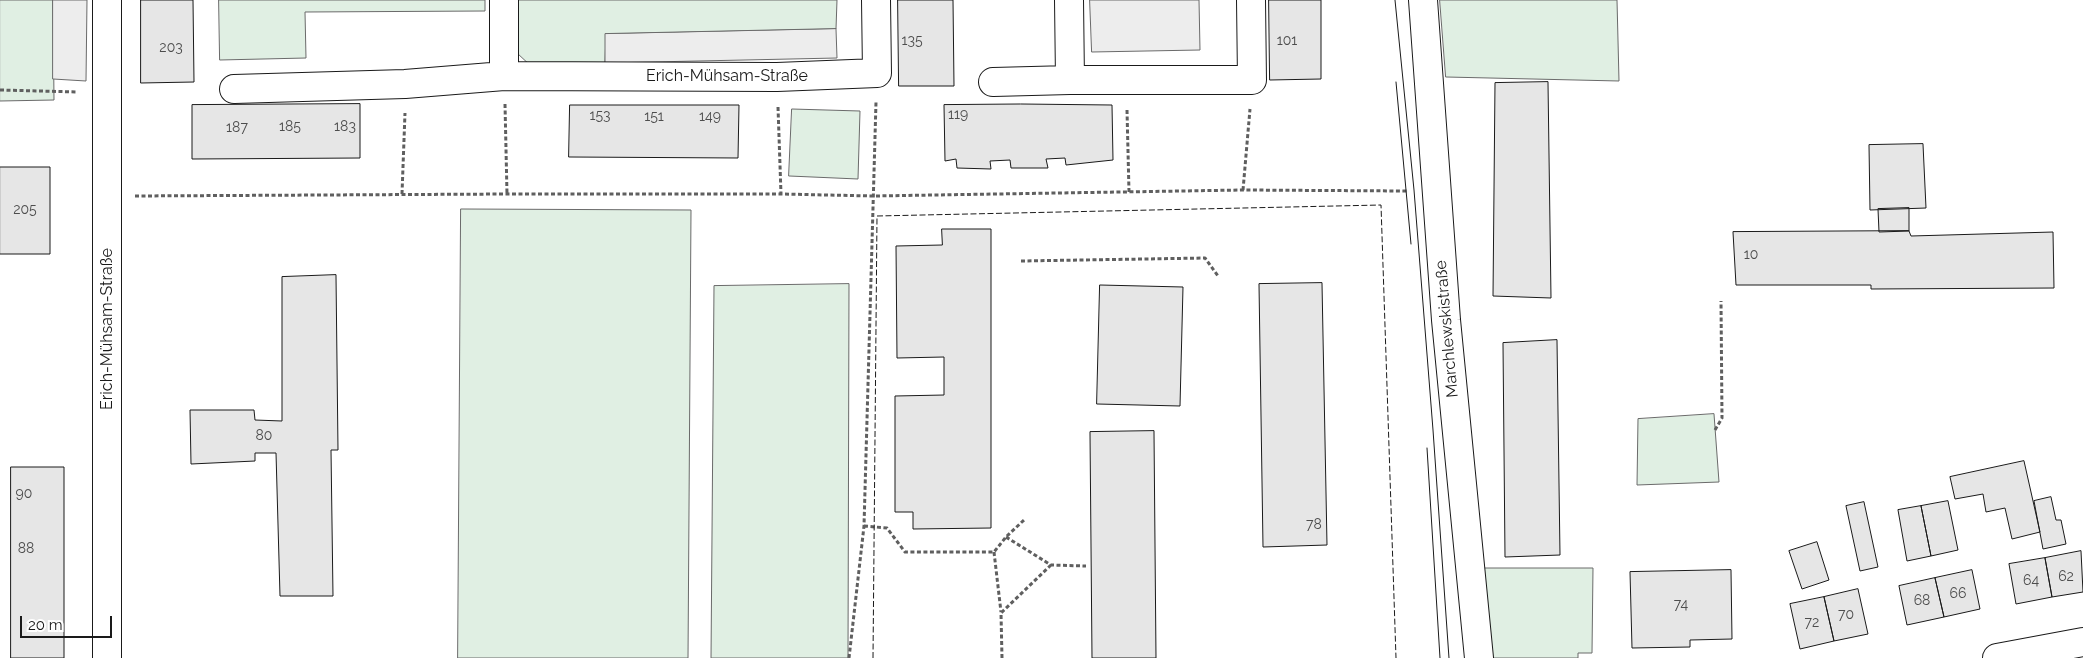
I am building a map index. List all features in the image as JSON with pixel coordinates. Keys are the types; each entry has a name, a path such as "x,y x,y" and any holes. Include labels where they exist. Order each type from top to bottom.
{"street":[{"name":"Erich-Mühsam-Straße","path":"107,0 107,658"},
{"path":"504,0 504,76"},
{"path":"876,0 877,73"},
{"path":"1069,0 1070,80"},
{"path":"993,82 1252,80 1251,0"},
{"name":"Marchlewskistraße","path":"1423,0 1435,188 1447,330 1479,658"},
{"name":"Erich-Mühsam-Straße","path":"234,89 405,84 504,76 777,77 877,73"},
{"path":"1997,658 2083,642"}],"path":[{"path":"849,658 864,526 877,73"},
{"path":"504,76 507,194"},
{"path":"777,77 781,194"},
{"path":"1126,80 1129,192"},
{"path":"1243,190 1252,80"},
{"path":"402,194 405,84"},
{"path":"0,90 106,93"},
{"path":"107,197 402,194 781,194 873,196 1243,190 1405,191 1435,188"},
{"path":"1021,261 1205,258 1218,276"},
{"path":"1715,430 1722,418 1721,301"},
{"path":"1002,658 1001,613 994,552 1006,537 1024,520"},
{"path":"864,526 887,528 905,552 994,552"},
{"path":"1006,537 1050,565 1086,566"},
{"path":"1001,613 1050,565"}],"green space":[{"path":"0,0 53,0 54,100 0,101"},
{"path":"219,0 485,0 485,11 305,12 306,58 220,60"},
{"path":"517,0 837,0 836,29 606,34 605,63 532,67 517,53"},
{"path":"1440,0 1617,0 1619,81 1446,77"},
{"path":"792,109 860,111 858,179 789,176"},
{"path":"461,209 691,210 688,658 458,658"},
{"path":"849,284 848,658 711,658 714,286"},
{"path":"1714,414 1719,482 1637,485 1638,419"},
{"path":"1479,568 1593,568 1592,653 1578,653 1578,658 1487,658"}],"shaded area":[{"path":"53,0 87,0 86,81 53,79"},
{"path":"1090,0 1199,0 1200,50 1092,52"},
{"path":"836,29 837,58 605,63 605,34"}],"building":[{"path":"141,0 193,0 194,82 141,83"},
{"path":"898,0 953,0 954,86 899,86"},
{"path":"1269,0 1321,0 1321,79 1270,80"},
{"path":"1548,82 1551,298 1493,296 1495,83"},
{"path":"360,104 360,158 192,159 192,105"},
{"path":"570,105 739,105 738,158 569,157"},
{"path":"944,105 1112,105 1113,160 1066,165 1065,158 1046,159 1048,168 1011,168 1010,160 990,161 991,169 957,168 956,159 945,161"},
{"path":"1923,144 1926,208 1870,210 1869,145"},
{"path":"0,167 50,167 50,254 0,254"},
{"path":"1909,208 1909,231 1879,232 1878,209"},
{"path":"942,229 991,229 991,528 913,529 913,512 895,512 895,396 944,395 944,357 897,358 896,246 942,245"},
{"path":"1909,231 1911,236 2053,232 2054,288 1871,289 1871,285 1736,285 1733,232"},
{"path":"336,275 338,450 331,450 333,596 280,596 276,453 255,453 255,461 191,464 190,410 254,410 255,420 282,421 282,277"},
{"path":"1322,283 1327,545 1263,547 1259,284"},
{"path":"1100,285 1183,287 1180,406 1097,404"},
{"path":"1557,340 1560,555 1505,557 1503,343"},
{"path":"1154,431 1156,658 1092,658 1090,432"},
{"path":"2024,461 2040,532 2012,539 2005,508 1986,512 1983,494 1955,499 1950,477"},
{"path":"11,467 64,467 64,658 11,658"},
{"path":"2051,497 2056,520 2061,520 2066,544 2043,549 2034,501"},
{"path":"1948,501 1958,550 1931,556 1921,506"},
{"path":"1864,502 1878,567 1860,571 1846,506"},
{"path":"1921,506 1931,556 1907,561 1898,510"},
{"path":"1817,542 1829,580 1802,589 1789,551"},
{"path":"2081,551 2083,592 2052,597 2045,558"},
{"path":"2045,558 2052,597 2016,604 2009,564"},
{"path":"1731,570 1732,639 1690,640 1690,647 1632,648 1630,572"},
{"path":"1972,570 1980,609 1944,617 1935,578"},
{"path":"1935,578 1944,617 1907,625 1899,586"},
{"path":"1858,589 1868,634 1834,641 1824,597"},
{"path":"1824,597 1834,641 1800,649 1790,604"}],"tram line":[{"path":"1395,0 1414,190 1449,658"},
{"path":"1396,82 1411,244"},
{"path":"1427,448 1440,658"}],"fence":[{"path":"873,658 877,216 1381,205 1396,658"}]}
